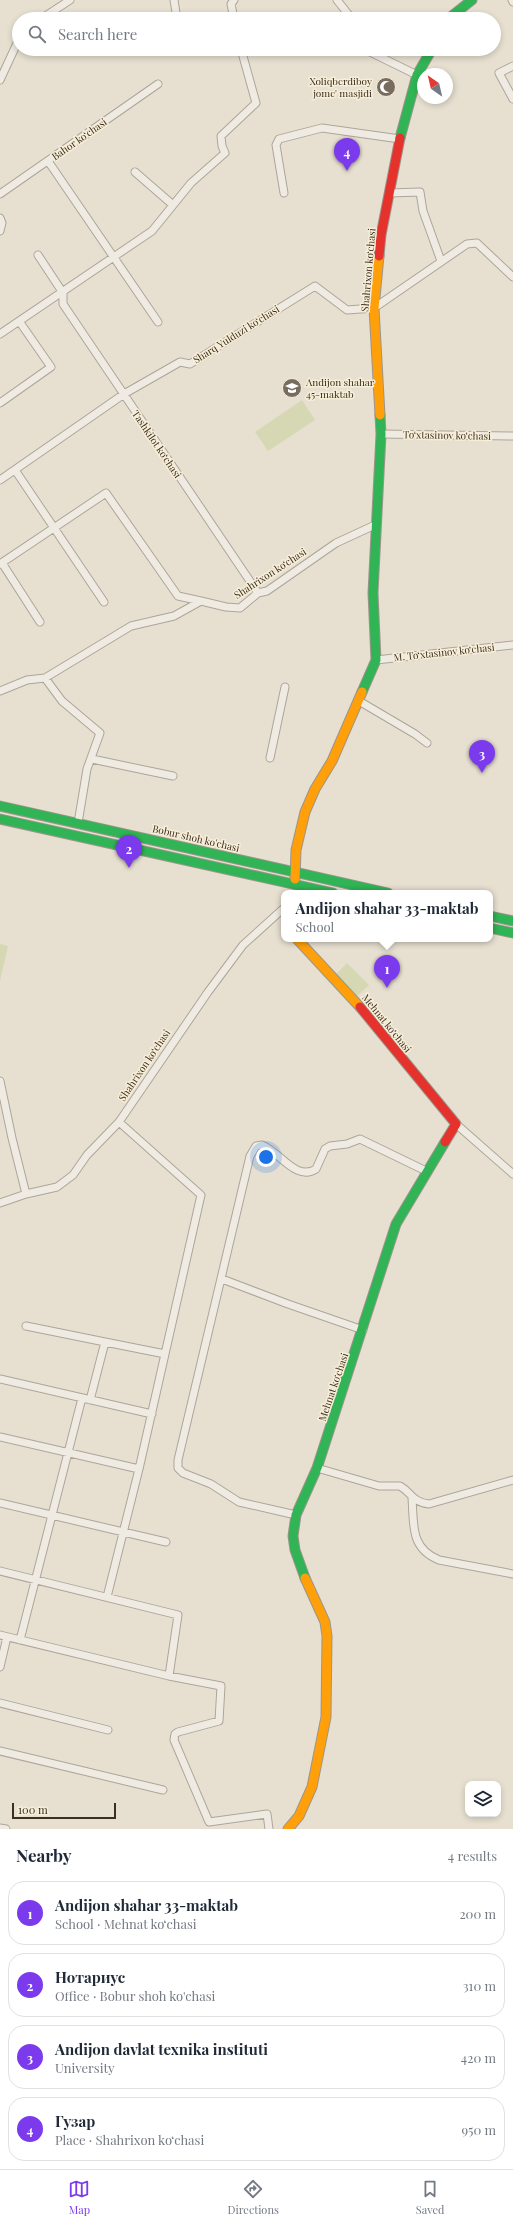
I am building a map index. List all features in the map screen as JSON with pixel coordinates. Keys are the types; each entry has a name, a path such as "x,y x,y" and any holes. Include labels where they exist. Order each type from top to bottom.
{"street":[{"path":"51,12 70,0"},
{"path":"174,0 176,12"},
{"path":"233,12 232,4 234,0"},
{"path":"337,0 346,12"},
{"path":"457,12 472,0"},
{"path":"0,80 12,54"},
{"path":"0,334 152,231 191,183 225,153 222,146 221,136 256,103 243,56"},
{"path":"379,56 417,74"},
{"name":"Shahrixon koʻchasi","path":"421,68 428,56"},
{"path":"0,61 7,64"},
{"path":"513,66 499,73 513,99"},
{"name":"Shahrixon koʻchasi","path":"294,889 298,834 305,812 315,789 332,761 376,660 373,593 375,525 381,434 374,308 382,235 389,193 400,139 417,78"},
{"name":"Bahor koʻchasi","path":"0,194 158,84"},
{"path":"284,193 276,145 279,139 322,128 400,139"},
{"path":"48,161 158,322"},
{"path":"135,172 173,205"},
{"path":"389,193 420,192 423,211 441,261"},
{"path":"0,218 2,223 0,231"},
{"path":"374,308 467,244 477,242 513,277"},
{"path":"38,255 63,292"},
{"name":"Sharq Yulduzi koʻchasi","path":"0,480 124,394 180,362 190,364 315,286 347,310 374,308"},
{"name":"Tashkilot koʻchasi","path":"63,292 63,304 258,593"},
{"path":"0,403 51,367 19,321"},
{"name":"Toʻxtasinov koʻchasi","path":"381,434 513,436"},
{"path":"15,470 104,602"},
{"path":"40,622 1,563 106,493 178,596 202,601"},
{"name":"Shahrixon koʻchasi","path":"202,601 226,607 240,608 258,593 267,590 336,543 375,525"},
{"path":"0,691 27,680 45,678 131,626 174,616 202,601"},
{"name":"M. Toʻxtasinov koʻchasi","path":"376,660 513,645"},
{"path":"45,678 62,701 100,733 92,759 87,769 78,823"},
{"path":"270,758 285,687"},
{"path":"359,701 415,734 426,743"},
{"path":"92,759 173,776"},
{"name":"Bobur shoh ko'chasi","path":"0,806 375,890"},
{"path":"0,819 294,889"},
{"name":"Shahrixon koʻchasi","path":"0,1203 26,1194 57,1187 66,1182 87,1155 119,1122 208,992 243,945 281,911"},
{"path":"493,917 513,921"},
{"path":"493,929 513,933"},
{"name":"Mehnat koʻchasi","path":"300,942 352,997 456,1124 513,1174"},
{"path":"0,1081 26,1194"},
{"path":"107,1597 152,1414 201,1195 119,1122"},
{"name":"Mehnat koʻchasi","path":"288,1829 299,1816 312,1787 326,1717 325,1682 327,1636 325,1622 312,1597 294,1550 292,1536 296,1515 317,1468 363,1330 396,1224 426,1171 456,1124"},
{"path":"296,1515 239,1502 211,1484 183,1473 178,1468 178,1460 250,1156 256,1146 262,1145 297,1170 306,1173 316,1169 325,1149 330,1146 347,1144 360,1139 426,1171"},
{"path":"222,1279 363,1330"},
{"path":"26,1326 166,1354"},
{"path":"90,1400 105,1342"},
{"path":"0,1379 152,1414"},
{"path":"20,1640 82,1398"},
{"path":"0,1437 139,1469"},
{"path":"317,1468 379,1486 400,1486 412,1498 421,1503 429,1504 513,1480"},
{"path":"412,1498 416,1537 418,1545 426,1554 439,1560 513,1574"},
{"path":"0,1503 53,1514 122,1533 166,1542"},
{"path":"0,1571 178,1615 169,1676"},
{"path":"0,1667 4,1636 169,1676 221,1686 219,1721 178,1732 174,1737 207,1820 211,1823 267,1814 269,1829"},
{"path":"0,1703 108,1730"},
{"path":"0,1752 163,1790"},
{"path":"0,1828 6,1829"}],"green space":[{"path":"302,400 315,420 268,451 255,432"},
{"path":"0,944 8,946 0,981"},
{"path":"347,963 369,985 357,996 336,974"}],"traffic: fast":[{"path":"457,12 472,0"},
{"path":"400,138 417,75 428,56"},
{"path":"362,692 376,660 373,593 381,434 380,415"},
{"path":"0,806 375,890"},
{"path":"0,819 320,890"},
{"path":"493,917 513,921"},
{"path":"493,929 513,933"},
{"path":"305,1578 295,1550 293,1536 296,1515 317,1468 396,1224 445,1142"}],"traffic: slow":[{"path":"379,256 374,308 380,415"},
{"path":"295,879 296,850 305,812 315,789 332,761 362,692"},
{"path":"300,942 360,1007"},
{"path":"288,1829 299,1816 312,1787 326,1717 327,1636 325,1622 305,1578"}],"traffic: jam":[{"path":"379,256 381,235 400,138"},
{"path":"360,1007 456,1124 445,1142"}],"place":[{"name":"Xoliqberdiboy jome' masjidi","path":"386,87"},
{"name":"Гузар","path":"347,171"},
{"name":"Andijon shahar 45-maktab","path":"292,388"},
{"name":"Andijon davlat texnika instituti","path":"482,773"},
{"name":"Нотариус","path":"129,868"},
{"name":"Andijon shahar 33-maktab","path":"387,988"}]}
